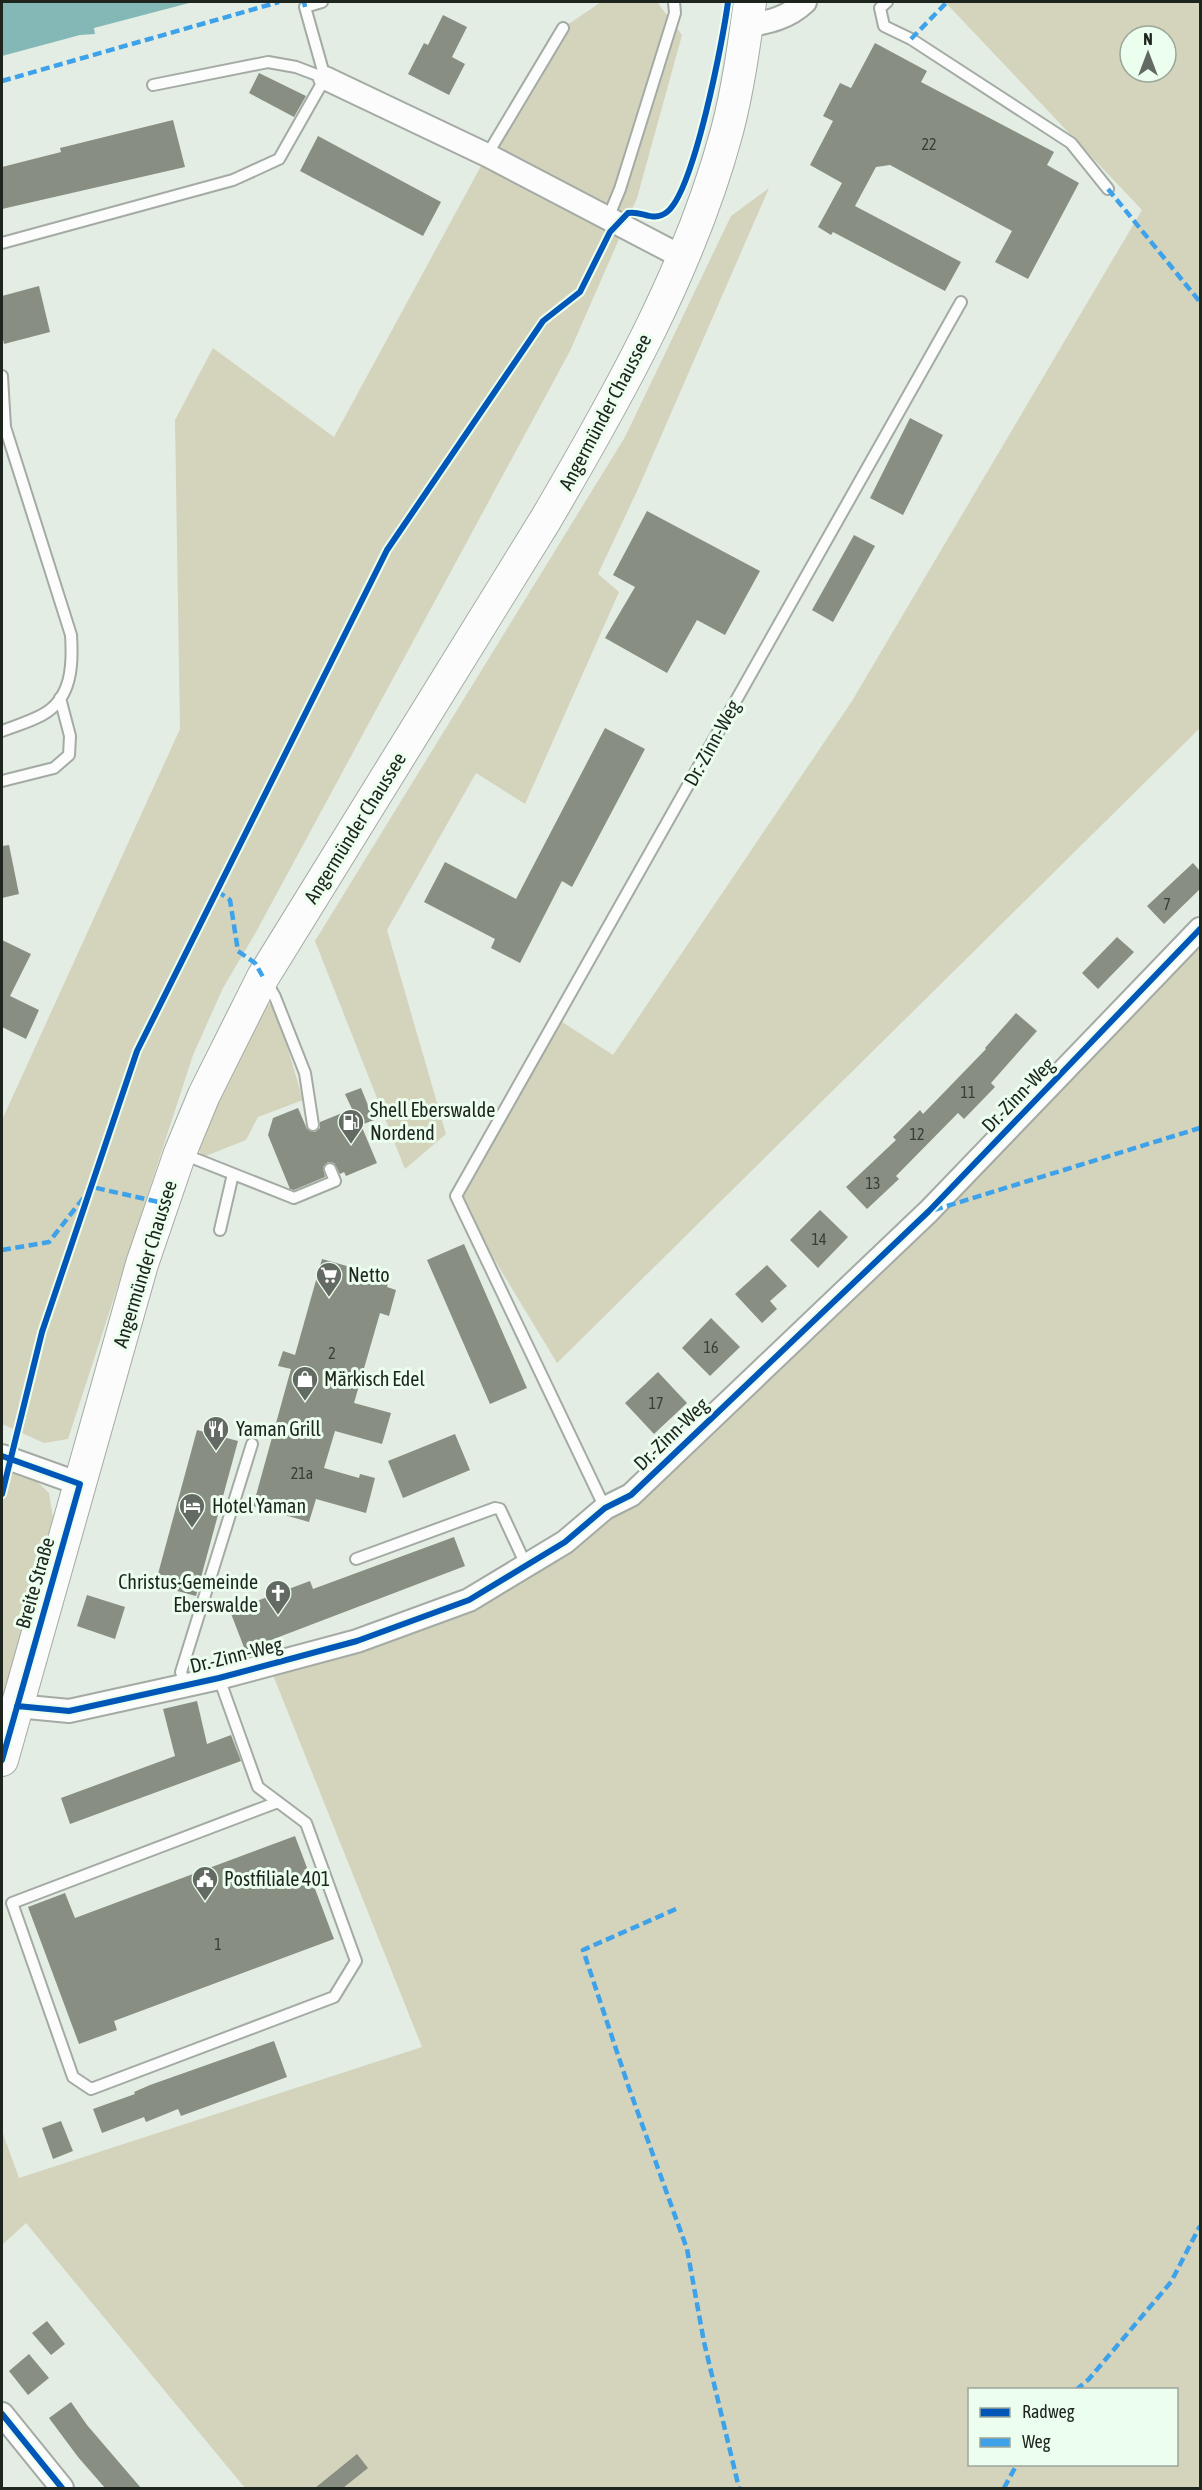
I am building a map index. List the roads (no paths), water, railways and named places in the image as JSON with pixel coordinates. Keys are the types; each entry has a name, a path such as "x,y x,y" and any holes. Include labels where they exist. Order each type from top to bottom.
{"main road":[{"name":"Angermünder Chaussee","path":"96,1430 142,1264 180,1153 204,1095 263,977 578,464 639,351 682,257 710,186 735,97 748,14"},
{"name":"Breite Straße","path":"2,1760 96,1430"}],"street":[{"path":"748,14 771,22 785,16 805,2"},
{"path":"325,78 487,155 682,257"},
{"name":"Dr.-Zinn-Weg","path":"17,1706 69,1711 219,1678 357,1641 469,1600 565,1542 605,1508 631,1495 929,1211 1200,929"},
{"path":"2,1456 80,1484"},
{"path":"2,2414 62,2488"}],"lane":[{"path":"2,243 233,180 279,159 325,78 305,7 322,2"},
{"path":"608,218 620,189 675,13 674,2"},
{"path":"887,2 880,8 884,26 911,39 1071,143 1108,189"},
{"path":"487,155 562,28"},
{"path":"153,85 268,62 296,67 325,78"},
{"name":"Dr.-Zinn-Weg","path":"605,1508 456,1196 960,302"},
{"path":"2,376 3,428 71,635 73,658 70,681 60,698 44,714 2,731"},
{"path":"2,781 54,768 69,755 70,736 60,698"},
{"path":"263,977 275,998 305,1073 313,1125"},
{"path":"180,1153 294,1198 335,1181 330,1169"},
{"path":"220,1230 233,1174"},
{"path":"185,1685 182,1672 252,1444"},
{"path":"356,1559 495,1508 500,1509 526,1565"},
{"path":"219,1678 258,1786 306,1823 356,1961 334,1997 91,2089 73,2077 12,1903 278,1802"}],"water":[{"path":"2,2 193,2 94,28 95,34 80,35 2,56"}],"place":[{"name":"Shell Eberswalde Nordend","path":"351,1145"},
{"name":"Netto","path":"329,1298"},
{"name":"Märkisch Edel","path":"305,1402"},
{"name":"Yaman Grill","path":"216,1452"},
{"name":"Hotel Yaman","path":"192,1529"},
{"name":"Christus-Gemeinde Eberswalde","path":"278,1616"},
{"name":"Postfiliale 401","path":"205,1902"}]}
